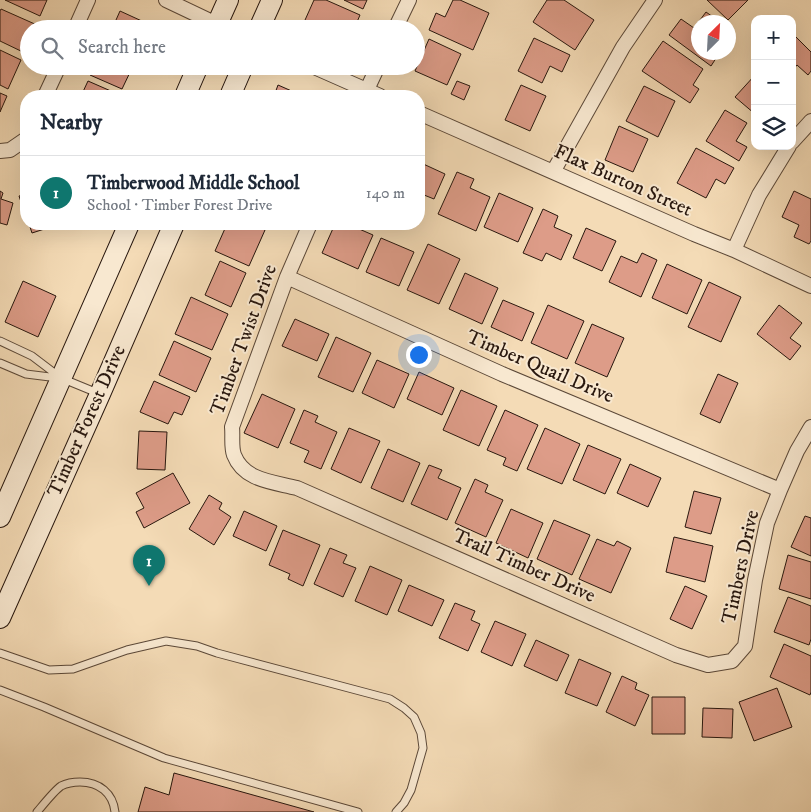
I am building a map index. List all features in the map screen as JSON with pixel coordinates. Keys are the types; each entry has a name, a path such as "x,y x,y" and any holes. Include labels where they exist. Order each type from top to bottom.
{"main road":[{"path":"222,20 228,0"},
{"path":"263,20 272,0"},
{"path":"188,90 194,75"},
{"path":"233,90 239,75"},
{"name":"Timber Forest Drive","path":"0,517 126,230"},
{"name":"Timber Forest Drive","path":"0,618 171,230"}],"street":[{"path":"79,20 88,0"},
{"path":"166,0 206,20"},
{"path":"399,20 409,0"},
{"path":"553,172 623,47 655,0"},
{"path":"48,90 55,75"},
{"path":"330,75 360,90"},
{"path":"367,90 374,75"},
{"name":"Flax Burton Street","path":"425,116 734,250 811,286"},
{"path":"796,138 811,121"},
{"path":"5,151 20,142"},
{"path":"734,250 759,194 786,150"},
{"name":"Timber Twist Drive","path":"307,230 287,277 232,427 233,454 240,466 252,476 264,481 297,488 328,502"},
{"name":"Timber Quail Drive","path":"287,277 502,374 780,490"},
{"name":"Timbers Drive","path":"705,664 732,661 745,646 754,580 762,542 780,490 811,427"},
{"name":"Trail Timber Drive","path":"328,502 676,655 705,664"}],"lane":[{"path":"0,341 32,356 61,378 100,394"},
{"path":"0,363 26,374 61,378"},
{"path":"0,653 49,670 74,669 126,650 166,641 197,646 390,699 404,708 414,718 421,733 423,748 412,790 396,812"},
{"path":"0,690 164,758 358,812"},
{"path":"37,812 61,786 74,782 88,782 102,787 110,795 116,812"}],"building":[{"path":"5,0 47,0 40,16"},
{"path":"314,0 326,0 360,15 358,20 305,20"},
{"path":"344,0 367,0 363,9"},
{"path":"453,0 460,0 489,13 473,50 429,30 436,13 445,17"},
{"path":"547,0 564,0 594,20 575,50 533,22"},
{"path":"707,0 748,0 733,15 723,15"},
{"path":"1,9 26,20 20,20 20,51 0,41"},
{"path":"120,11 140,20 116,20"},
{"path":"681,19 691,26 691,51 669,35"},
{"path":"796,37 811,52 811,71 808,75 797,65 796,66"},
{"path":"534,38 570,55 562,72 550,66 542,83 518,71"},
{"path":"429,39 461,54 447,85 424,75 425,48"},
{"path":"663,41 703,69 693,85 699,89 690,103 642,71"},
{"path":"0,50 20,60 20,62 8,89 0,85"},
{"path":"703,60 715,60 711,66"},
{"path":"90,75 129,75 122,89"},
{"path":"751,79 751,111 735,97"},
{"path":"88,81 109,90 84,90"},
{"path":"457,81 470,86 464,100 451,94"},
{"path":"278,85 289,90 276,90"},
{"path":"521,85 546,96 530,131 505,120"},
{"path":"644,86 675,101 658,137 626,121"},
{"path":"0,93 7,96 0,112"},
{"path":"725,110 747,123 736,141 747,147 739,161 706,141"},
{"path":"619,126 648,139 633,172 605,160"},
{"path":"696,148 734,168 725,184 716,179 706,198 677,183"},
{"path":"425,165 445,174 434,199 425,195"},
{"path":"457,172 474,179 470,188 490,197 476,231 438,214"},
{"path":"0,191 3,193 1,199 13,203 7,225 0,223"},
{"path":"794,191 811,199 811,241 809,244 794,237 799,225 782,217"},
{"path":"499,193 533,208 518,242 484,227"},
{"path":"543,209 558,216 554,227 572,235 561,260 546,253 542,261 523,253"},
{"path":"586,228 616,241 602,271 573,258"},
{"path":"224,230 265,230 249,266 215,251"},
{"path":"332,230 362,230 373,235 358,269 322,253"},
{"path":"381,238 414,252 399,286 366,272"},
{"path":"428,244 460,259 439,304 407,290"},
{"path":"642,253 657,260 641,297 609,282 621,256 637,263"},
{"path":"220,261 246,273 231,307 205,295"},
{"path":"667,264 702,280 687,314 652,298"},
{"path":"465,273 498,288 482,324 449,309"},
{"path":"23,281 56,296 38,337 5,322"},
{"path":"709,282 741,297 721,342 688,327"},
{"path":"191,297 228,314 212,350 175,334"},
{"path":"503,300 534,313 522,341 491,327"},
{"path":"548,305 584,321 567,359 531,343"},
{"path":"779,305 802,323 790,338 801,346 790,360 757,334"},
{"path":"295,319 329,334 317,361 282,346"},
{"path":"592,324 624,338 607,377 575,363"},
{"path":"336,337 371,353 353,392 318,377"},
{"path":"174,341 211,358 196,392 159,375"},
{"path":"377,360 409,374 394,408 362,393"},
{"path":"419,372 454,388 442,415 407,399"},
{"path":"718,374 738,383 720,423 700,414"},
{"path":"154,381 190,397 182,415 174,412 168,424 140,412"},
{"path":"461,390 497,406 479,446 443,430"},
{"path":"262,394 295,409 278,448 244,433"},
{"path":"304,410 318,416 315,422 337,432 321,469 304,462 309,451 290,443"},
{"path":"505,410 538,425 517,471 503,465 506,458 487,450"},
{"path":"349,428 380,441 361,483 331,469"},
{"path":"545,428 580,444 562,484 527,469"},
{"path":"139,431 167,432 165,470 137,469"},
{"path":"588,445 621,459 605,494 573,480"},
{"path":"388,449 420,463 403,502 371,488"},
{"path":"630,464 661,478 648,507 617,493"},
{"path":"429,465 442,470 438,478 461,488 447,520 411,504"},
{"path":"173,473 190,503 144,528 136,512 144,508 136,493"},
{"path":"475,479 488,485 485,492 503,500 486,537 455,523"},
{"path":"694,491 721,498 711,534 685,527"},
{"path":"209,495 222,503 219,509 231,517 214,545 189,529"},
{"path":"511,509 543,523 528,558 496,543"},
{"path":"244,511 277,526 266,551 233,536"},
{"path":"805,516 811,518 811,556 791,547"},
{"path":"554,520 590,535 572,575 537,559"},
{"path":"283,530 320,545 303,586 288,579 290,574 269,565"},
{"path":"674,537 713,546 705,582 666,572"},
{"path":"597,539 614,546 617,541 631,548 611,593 579,579"},
{"path":"330,548 347,555 343,563 356,568 343,597 314,584"},
{"path":"788,555 811,562 811,599 779,589"},
{"path":"370,566 402,580 387,615 355,601"},
{"path":"409,585 444,600 432,626 398,611"},
{"path":"685,586 707,596 692,629 670,619"},
{"path":"788,597 811,606 811,639 809,645 774,632"},
{"path":"455,603 475,611 471,620 480,624 468,651 439,638"},
{"path":"495,621 526,634 512,666 481,652"},
{"path":"536,640 569,655 557,681 524,666"},
{"path":"784,644 811,656 810,695 770,677"},
{"path":"579,659 611,673 597,706 565,693"},
{"path":"622,676 637,683 635,689 649,695 635,726 606,712"},
{"path":"777,688 792,727 754,741 739,702"},
{"path":"652,697 685,697 685,734 652,734"},
{"path":"703,708 733,709 732,738 702,737"},
{"path":"174,773 314,812 138,812 145,787 169,795"}],"place":[{"name":"Timberwood Middle School","path":"149,586"}]}
